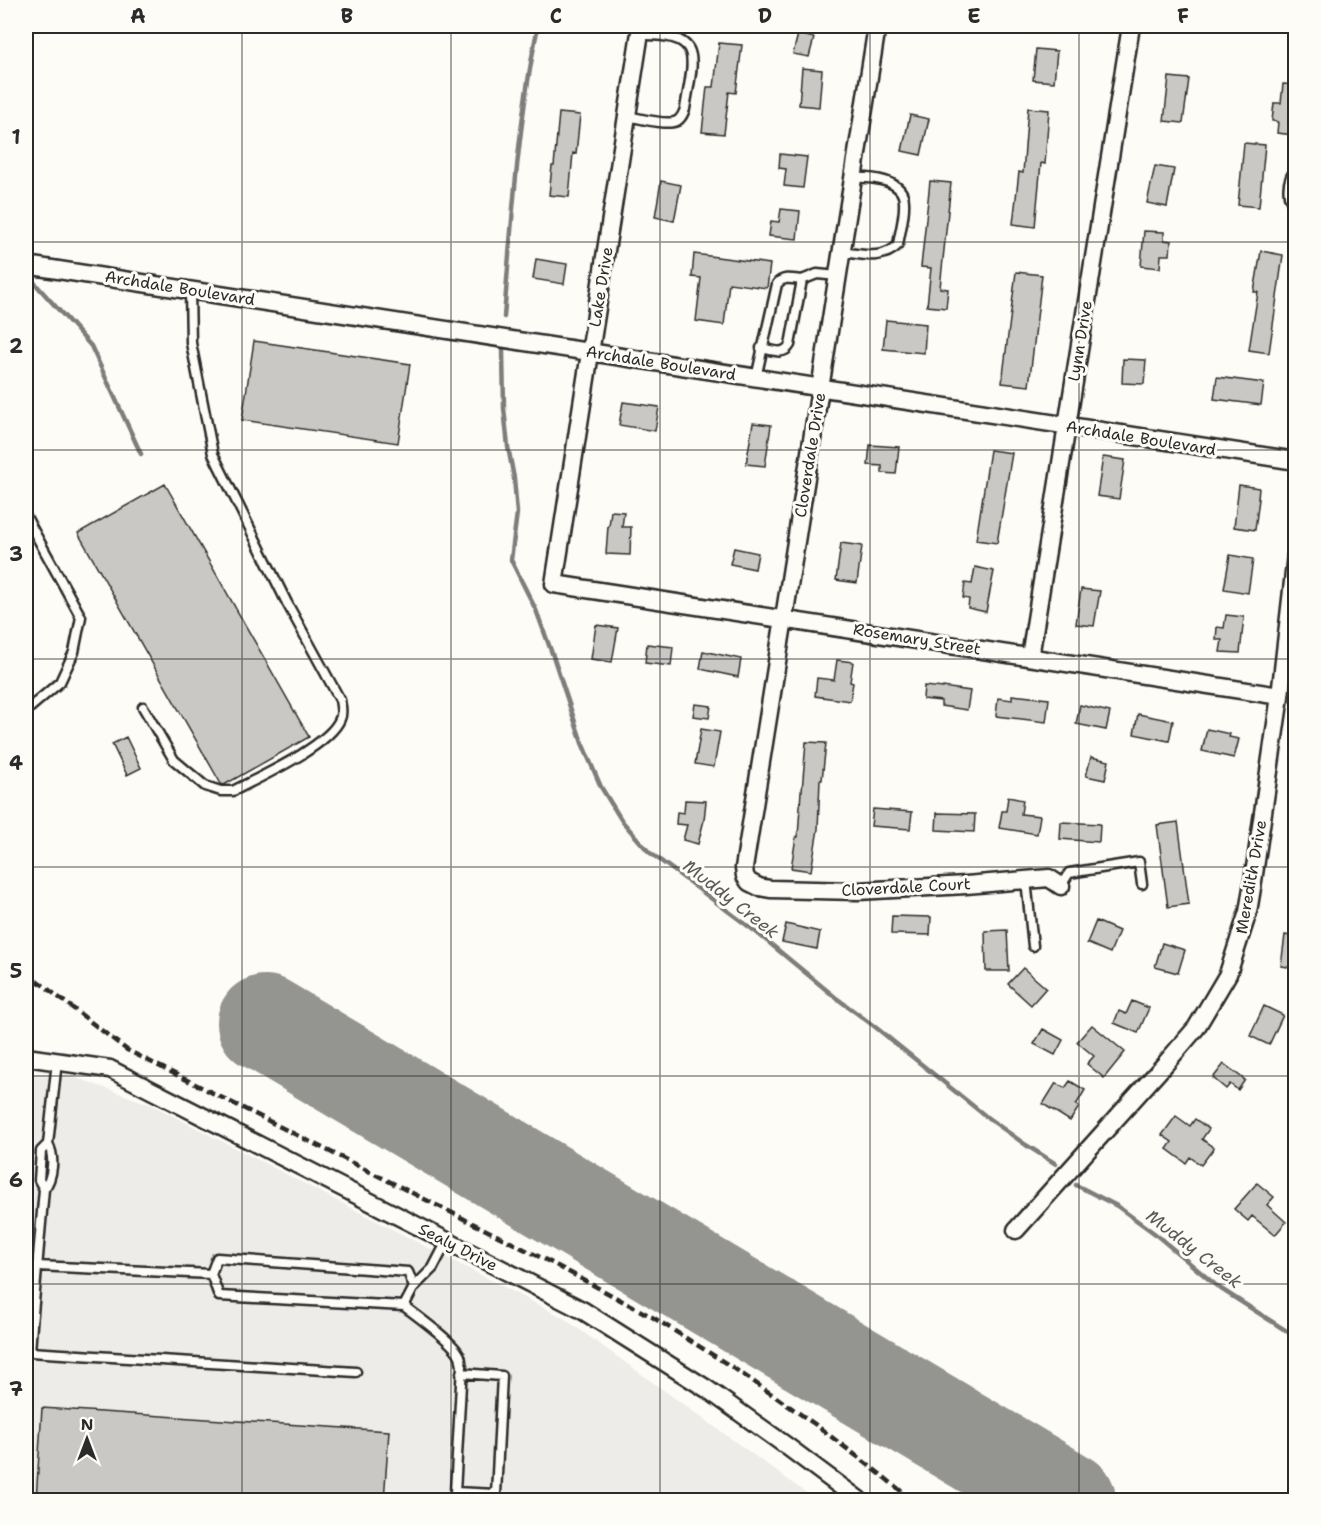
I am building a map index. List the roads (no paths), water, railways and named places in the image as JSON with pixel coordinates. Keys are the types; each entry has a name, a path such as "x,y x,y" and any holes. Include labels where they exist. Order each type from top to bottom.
{"street":[{"name":"Cloverdale Drive","path":"749,882 744,868 877,26"},
{"name":"Lynn Drive","path":"1030,657 1131,26"},
{"name":"Lake Drive","path":"554,584 641,30"},
{"name":"Archdale Boulevard","path":"26,264 1296,461"},
{"name":"Meredith Drive","path":"1016,1230 1196,1028 1228,974 1248,912 1280,696 1296,555"},
{"name":"Rosemary Street","path":"554,584 1280,696"},
{"name":"Cloverdale Court","path":"749,882 770,889 858,891 1049,878 1061,886"},
{"name":"Sealy Drive","path":"26,1057 110,1069 591,1316 707,1389 859,1500"}],"lane":[{"path":"627,116 665,122 678,120 685,109 693,62 687,45 681,40 641,30"},
{"path":"1296,169 1292,173 1289,184 1289,197 1296,207"},
{"path":"842,252 879,255 891,251 898,245 904,202 902,193 883,180 853,178"},
{"path":"756,378 761,348 777,284 780,280 788,278 802,280 816,273 838,276"},
{"path":"761,348 782,352 788,349 802,280"},
{"path":"143,707 174,760 205,786 221,791 233,791 300,756 332,732 342,717 340,700 287,603 213,454 191,343 190,290"},
{"path":"26,517 81,617 75,652 60,682 26,711"},
{"path":"1061,886 1069,873 1139,862 1142,884"},
{"path":"1026,880 1033,945"},
{"path":"57,1061 48,1144 41,1151 39,1180 44,1189 28,1352 356,1372"},
{"path":"405,1306 414,1287 433,1268 447,1241"},
{"path":"414,1287 408,1272 217,1258 211,1274 219,1296 405,1306 425,1321 455,1348 460,1357 455,1492 496,1494 502,1376 461,1373"},
{"path":"37,1266 211,1274"}],"waterway":[{"path":"504,317 525,98 538,26"},
{"name":"Muddy Creek","path":"31,279 91,346 141,454"},
{"name":"Muddy Creek","path":"503,350 504,408 517,513 511,560 536,610 582,743 601,787 622,821 649,852 756,932 988,1118 1056,1164"},
{"name":"Muddy Creek","path":"1076,1185 1117,1206 1154,1233 1218,1287 1296,1337"}],"railway":[{"path":"26,972 127,1050 552,1263 654,1318 732,1367 816,1425 912,1500"}]}
